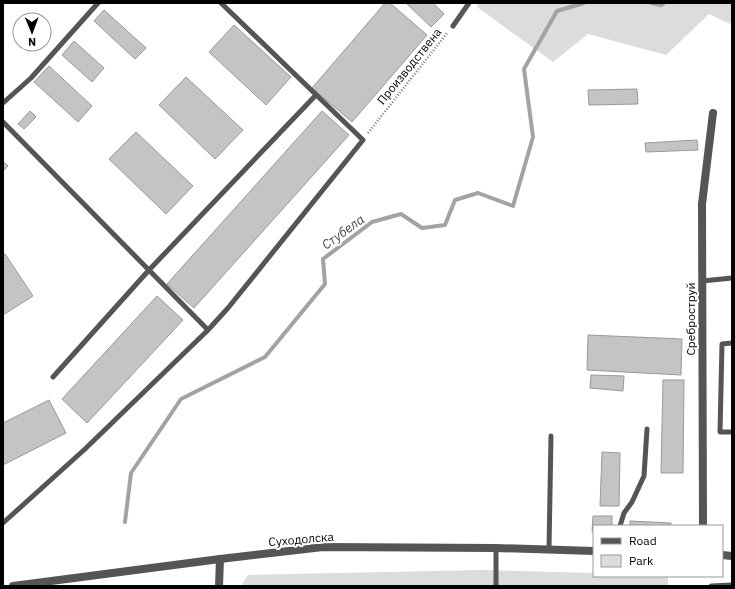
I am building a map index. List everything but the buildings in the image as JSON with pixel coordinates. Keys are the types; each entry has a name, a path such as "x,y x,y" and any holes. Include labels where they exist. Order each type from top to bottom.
{"street":[{"name":"Среброструй","path":"703,525 702,204 713,113"},
{"name":"Суходолска","path":"12,586 322,547 496,548 593,551"},
{"path":"219,586 220,559"}],"lane":[{"path":"3,103 31,78 98,3"},
{"path":"3,523 85,449 208,330 228,308 362,140 221,3"},
{"name":"Производствена","path":"453,26 469,3"},
{"path":"53,377 149,270 316,95"},
{"path":"3,122 208,330"},
{"path":"702,281 732,278"},
{"path":"732,343 722,344 720,432 732,432"},
{"path":"620,525 624,513 632,502 644,476 647,429"},
{"path":"549,550 551,436"},
{"path":"496,548 496,586"},
{"path":"711,586 732,585"}],"path":[{"name":"Производствена","path":"362,140 453,26"}],"green space":[{"path":"479,3 732,3 732,19 730,24 709,14 666,55 588,34 553,62 477,7"},
{"path":"482,570 593,573 593,577 668,577 668,586 241,586 248,575"}],"waterway":[{"name":"Стубела","path":"125,522 131,473 181,399 265,357 325,284 323,259 372,222 401,214 422,228 445,225 455,200 478,193 513,206 533,137 524,69 557,11 584,3"},
{"name":"Стубела","path":"651,3 661,5 664,3"}]}
